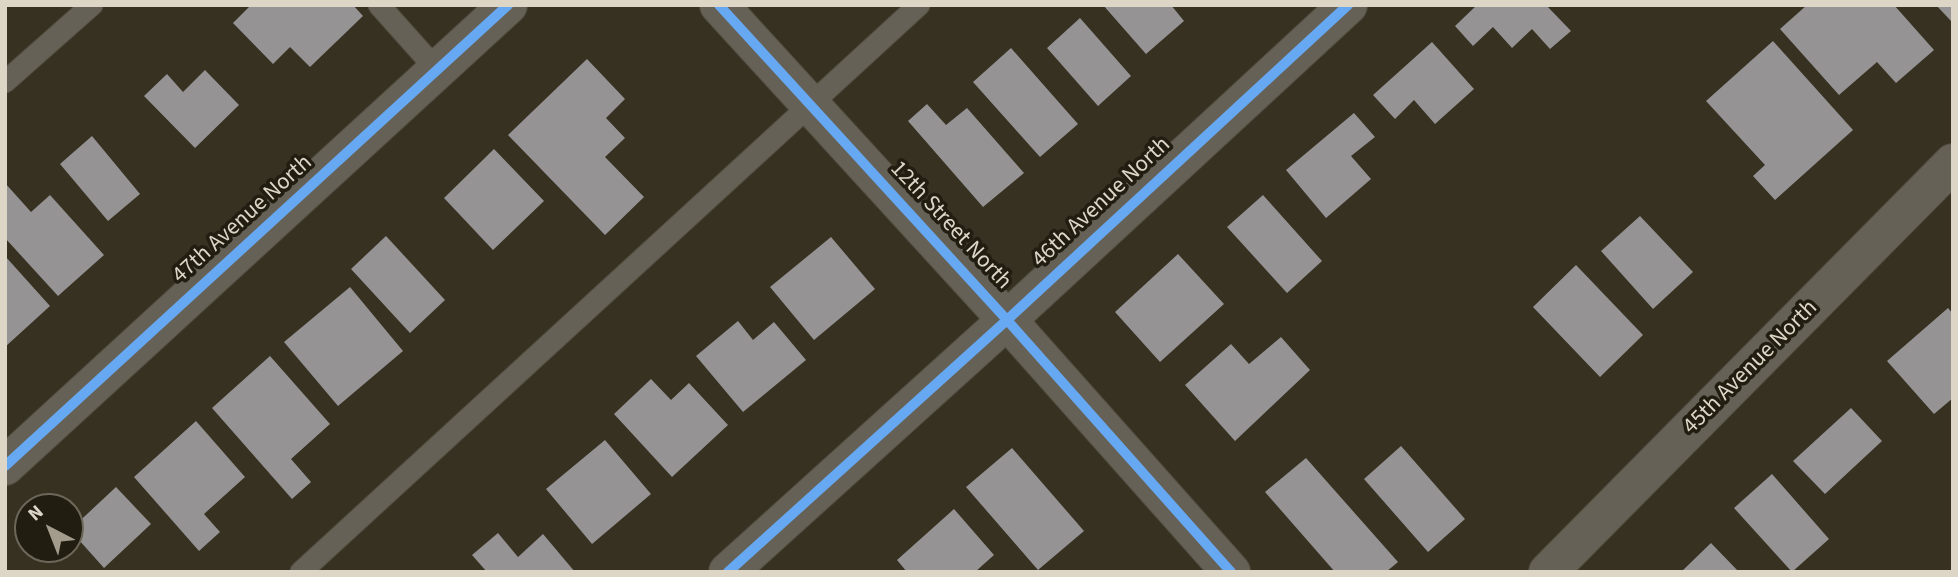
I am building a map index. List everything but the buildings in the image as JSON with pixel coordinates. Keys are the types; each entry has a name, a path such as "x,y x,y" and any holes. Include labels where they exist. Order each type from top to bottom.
{"street":[{"name":"47th Avenue North","path":"5,466 509,5"},
{"name":"12th Street North","path":"719,5 1007,320 1231,572"},
{"name":"46th Avenue North","path":"729,572 1348,5"},
{"name":"45th Avenue North","path":"1548,572 1953,163"}],"lane":[{"path":"5,82 92,5"},
{"path":"379,5 437,70"},
{"path":"301,572 919,5"}],"cycle path":[{"path":"5,466 508,5"},
{"path":"719,5 1007,320 1231,572"},
{"path":"728,572 1007,320 1348,5"}]}
